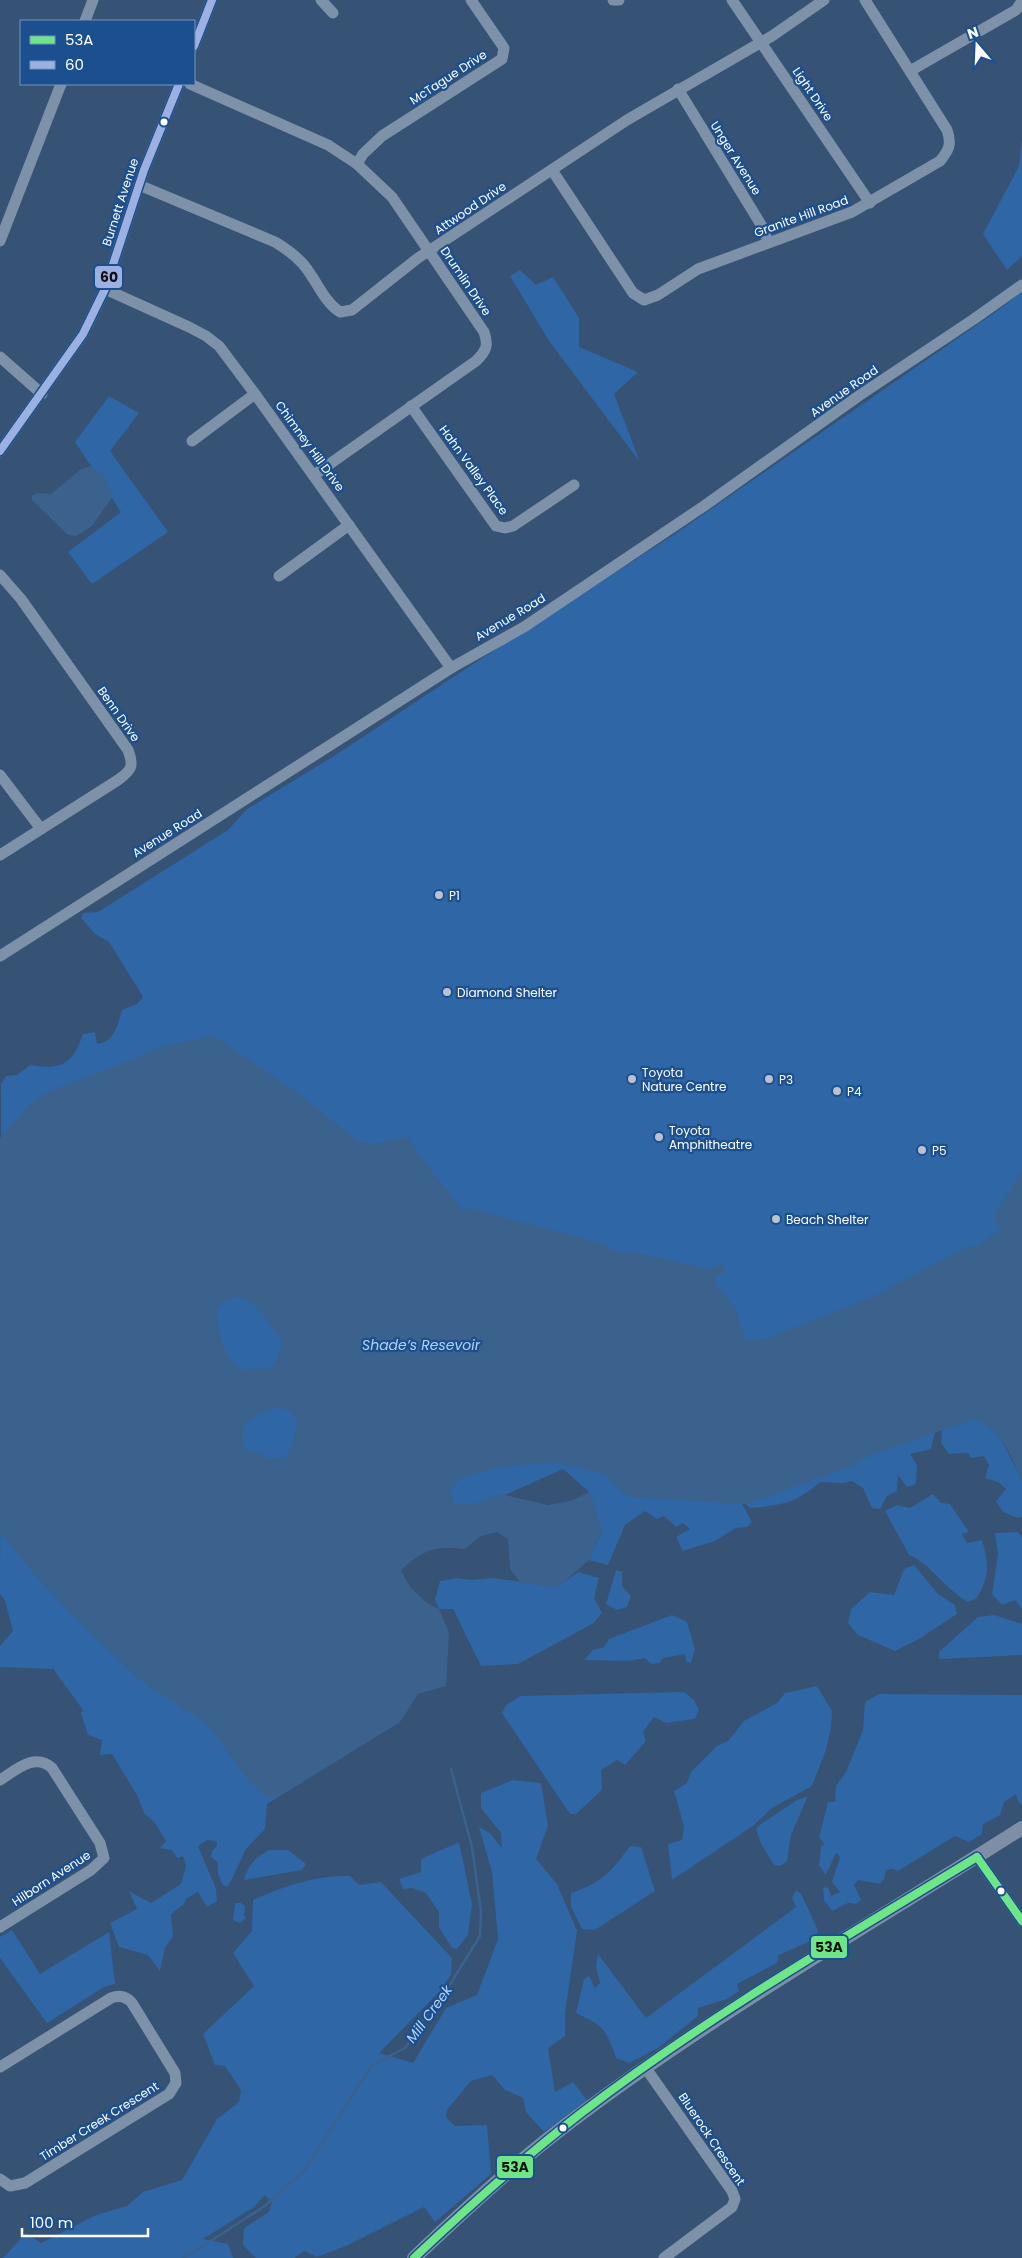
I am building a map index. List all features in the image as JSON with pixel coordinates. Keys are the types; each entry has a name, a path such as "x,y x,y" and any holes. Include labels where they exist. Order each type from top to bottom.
{"main road":[{"path":"414,2258 474,2201 527,2156 645,2067 760,1991 1022,1828"}],"street":[{"path":"85,20 93,0"},
{"path":"195,43 212,0"},
{"path":"321,0 333,13"},
{"name":"McTague Drive","path":"357,164 382,136 502,60 504,48 471,0"},
{"path":"613,0 619,0"},
{"name":"Light Drive","path":"732,0 870,203"},
{"name":"Attwood Drive","path":"139,185 275,242 290,251 303,264 333,307 340,311 352,310 430,251 627,120 772,36 824,0"},
{"name":"Granite Hill Road","path":"552,170 638,298 652,299 698,269 832,220 870,203 940,160 949,151 950,139 947,130 865,0"},
{"path":"910,71 1016,10 1022,2"},
{"path":"0,241 61,85"},
{"name":"Burnett Avenue","path":"0,451 83,334 105,289 139,185 179,85"},
{"name":"Drumlin Drive","path":"192,85 328,145 357,164 392,197 484,332 488,342 485,352 476,361 314,475"},
{"name":"Unger Avenue","path":"678,90 763,228 768,242"},
{"name":"Avenue Road","path":"0,956 450,668 524,627 704,506 860,395 1022,285"},
{"name":"Chimney Hill Drive","path":"105,289 206,336 232,361 450,668"},
{"path":"0,357 42,394"},
{"path":"192,441 256,394"},
{"name":"Hahn Valley Place","path":"411,406 496,526 505,528 513,526 574,485"},
{"path":"279,576 349,525"},
{"name":"Benn Drive","path":"0,575 21,599 128,750 132,765 129,772 0,855"},
{"path":"0,775 41,829"},
{"name":"Hilborn Avenue","path":"0,1780 29,1762 38,1760 46,1762 52,1768 100,1843 104,1858 91,1870 0,1927"},
{"path":"977,1857 1022,1921"},
{"name":"Timber Creek Crescent","path":"0,2067 111,1998 122,1996 128,1998 137,2011 175,2073 176,2083 174,2090 169,2094 25,2183 10,2186 0,2179"},
{"name":"Bluerock Crescent","path":"645,2067 732,2191 735,2199 732,2207 664,2258"}],"shaded area":[{"path":"1022,140 1022,256 1007,270 983,234 1019,166"},
{"path":"520,270 536,285 553,277 579,318 579,347 638,372 614,394 640,462 549,341 510,276"},
{"path":"1022,291 1022,1393 988,1425 999,1435 1022,1480 1022,1517 1018,1518 1003,1512 996,1501 1006,1489 998,1482 985,1478 989,1465 984,1456 971,1458 968,1453 949,1454 941,1443 942,1430 935,1432 931,1449 910,1454 917,1465 916,1484 907,1487 898,1475 897,1491 887,1496 880,1509 872,1508 863,1488 852,1481 843,1483 820,1482 803,1495 788,1502 750,1508 746,1504 742,1504 752,1522 747,1527 736,1528 715,1541 683,1551 676,1537 690,1529 683,1523 676,1527 664,1516 657,1519 645,1511 625,1525 608,1565 589,1560 602,1531 589,1492 563,1469 400,1542 400,1722 267,1804 265,1829 246,1849 227,1887 222,1884 218,1874 218,1863 211,1857 212,1851 217,1846 216,1841 207,1840 198,1846 216,1889 217,1901 207,1907 198,1892 186,1899 184,1904 171,1914 173,1936 165,1948 160,1971 148,1955 119,1947 110,1923 137,1909 129,1891 151,1903 181,1884 186,1866 183,1856 177,1858 172,1850 160,1848 166,1841 155,1823 144,1813 137,1795 112,1754 100,1755 102,1740 88,1735 81,1713 83,1710 53,1669 0,1667 0,1646 13,1631 5,1601 0,1594 1,1084 6,1076 17,1075 30,1065 50,1067 64,1063 75,1053 83,1034 95,1032 97,1044 108,1040 115,1032 122,1010 137,1004 143,997 109,942 95,934 81,918 83,913 98,912 228,830 247,809 334,756 675,534 997,311"},
{"path":"109,396 139,413 110,451 168,532 92,584 68,552 121,512 75,442"},
{"path":"933,1494 941,1503 950,1504 969,1532 962,1534 967,1543 982,1540 987,1563 986,1577 976,1599 968,1602 924,1564 909,1555 885,1511 897,1505 910,1508"},
{"path":"1018,1532 1022,1538 1022,1609 1015,1600 1002,1605 992,1594 998,1554 995,1533"},
{"path":"914,1565 938,1594 955,1605 957,1614 919,1639 895,1651 858,1635 848,1623 851,1609 870,1592 894,1595 904,1569"},
{"path":"616,1570 622,1572 622,1586 631,1596 627,1607 617,1610 606,1604"},
{"path":"578,1572 599,1578 594,1598 602,1613 594,1623 518,1664 481,1666 453,1609 439,1609 435,1600 440,1581 457,1578 471,1580 493,1578 557,1587"},
{"path":"672,1615 687,1622 695,1649 691,1663 686,1662 685,1654 663,1658 660,1663 651,1664 645,1658 629,1661 584,1660 593,1650 604,1647 609,1639"},
{"path":"994,1615 1022,1624 1022,1655 939,1659 939,1652 978,1617"},
{"path":"817,1686 832,1711 831,1728 826,1750 812,1786 772,1808 753,1826 672,1880 668,1844 682,1840 684,1826 674,1791 687,1783 691,1772 717,1746 728,1741 744,1721 777,1703 785,1693"},
{"path":"684,1692 694,1700 699,1710 695,1719 666,1723 654,1717 643,1732 646,1741 625,1765 617,1760 601,1770 602,1790 576,1814 570,1814 502,1713 506,1705 520,1696"},
{"path":"879,1694 1022,1695 1022,1805 1018,1802 1016,1794 1004,1802 1000,1815 983,1824 982,1834 969,1842 955,1836 898,1871 886,1870 884,1879 880,1884 858,1880 854,1885 861,1900 856,1904 848,1903 832,1911 824,1900 823,1888 828,1887 831,1896 840,1892 832,1882 840,1857 836,1853 826,1875 819,1866 821,1846 825,1844 819,1838 828,1802 835,1802 836,1786 846,1772 863,1730 865,1702"},
{"path":"513,1780 541,1783 548,1826 536,1859 557,1884 577,1931 565,2013 565,2036 548,2048 555,2092 573,2082 587,2100 544,2132 526,2112 523,2098 505,2090 492,2075 471,2081 447,2110 446,2117 455,2126 487,2125 491,2174 435,2222 424,2207 348,2245 317,2257 304,2251 294,2258 256,2258 243,2245 244,2228 269,2212 272,2202 265,2195 254,2207 203,2239 228,2244 233,2258 3,2258 26,2233 41,2243 96,2215 127,2206 143,2192 182,2180 217,2119 239,2102 241,2090 225,2066 215,2065 203,2034 254,1986 233,1953 252,1931 253,1900 288,1886 325,1877 350,1876 359,1885 381,1882 452,1958 451,1975 439,1992 379,2053 413,2063 446,2008 477,1995 498,1939 492,1872 479,1827 490,1833 502,1848 501,1833 481,1808 481,1793"},
{"path":"808,1796 791,1835 787,1861 780,1866 774,1865 761,1844 756,1829 797,1800"},
{"path":"459,1842 472,1904 468,1935 457,1949 452,1948 439,1927 439,1912 426,1893 412,1888 403,1889 399,1879 421,1872 421,1859"},
{"path":"630,1846 641,1847 655,1891 595,1930 582,1929 571,1907 571,1893 599,1880 617,1863"},
{"path":"269,1850 288,1850 306,1864 302,1870 244,1880 253,1862"},
{"path":"796,1890 801,1894 818,1930 815,1939 779,1955 777,1963 737,1984 739,1991 727,1999 698,2008 698,2016 658,2048 629,2063 616,2058 603,2030 598,2025 576,2013 584,1979 589,1976 595,1988 600,1983 596,1966 598,1954 646,2018 796,1907 792,1898"},
{"path":"235,1903 241,1903 245,1906 244,1915 246,1918 240,1923 233,1920"},
{"path":"12,1930 40,1974 109,1932 115,1984 104,1987 47,2023 0,1958 0,1937"}],"water":[{"path":"90,466 104,476 113,496 92,526 76,536 68,535 32,500 32,496 37,493 51,494 80,470"},
{"name":"Shade’s Resevoir","path":"214,1036 299,1094 357,1141 374,1144 408,1137 418,1154 465,1213 465,1207 608,1245 610,1250 646,1255 707,1269 722,1264 726,1270 715,1277 716,1285 735,1308 746,1340 765,1339 872,1297 967,1247 976,1246 1001,1230 994,1216 1022,1170 1022,1480 999,1436 974,1419 864,1458 855,1465 746,1504 628,1497 604,1474 552,1462 495,1468 462,1477 450,1491 455,1504 473,1504 500,1494 548,1505 571,1501 589,1492 594,1502 602,1531 589,1560 557,1588 520,1582 510,1569 508,1539 497,1532 479,1537 465,1549 446,1548 430,1550 416,1558 401,1570 410,1587 427,1603 439,1609 449,1633 446,1686 418,1694 400,1722 279,1796 267,1798 246,1777 208,1725 141,1681 84,1627 35,1575 0,1532 0,1138 30,1104 48,1092 160,1047","holes":["234,1297 241,1298 252,1304 280,1338 282,1343 280,1351 271,1368 241,1370 227,1355 221,1340 217,1321 218,1307","276,1407 290,1411 297,1421 293,1443 287,1457 268,1459 247,1450 243,1445 243,1431 246,1424 257,1415"]}],"waterway":[{"name":"Mill Creek","path":"184,2258 265,2206 304,2171 372,2065 405,2048 437,1999 444,1994 480,1936 481,1912 472,1847 451,1769"}],"transit line":[{"name":"60","path":"195,43 212,0"},
{"name":"60","path":"0,451 83,334 105,289 144,170 179,85"},
{"name":"53A","path":"977,1857 1022,1921"},
{"name":"53A","path":"414,2258 516,2166 558,2131 627,2079 775,1980 977,1857"}],"place":[{"name":"P1","path":"439,895"},
{"name":"Diamond Shelter","path":"447,992"},
{"name":"Toyota Nature Centre","path":"632,1079"},
{"name":"P3","path":"769,1079"},
{"name":"P4","path":"837,1091"},
{"name":"Toyota Amphitheatre","path":"659,1137"},
{"name":"P5","path":"922,1150"},
{"name":"Beach Shelter","path":"776,1219"}]}
